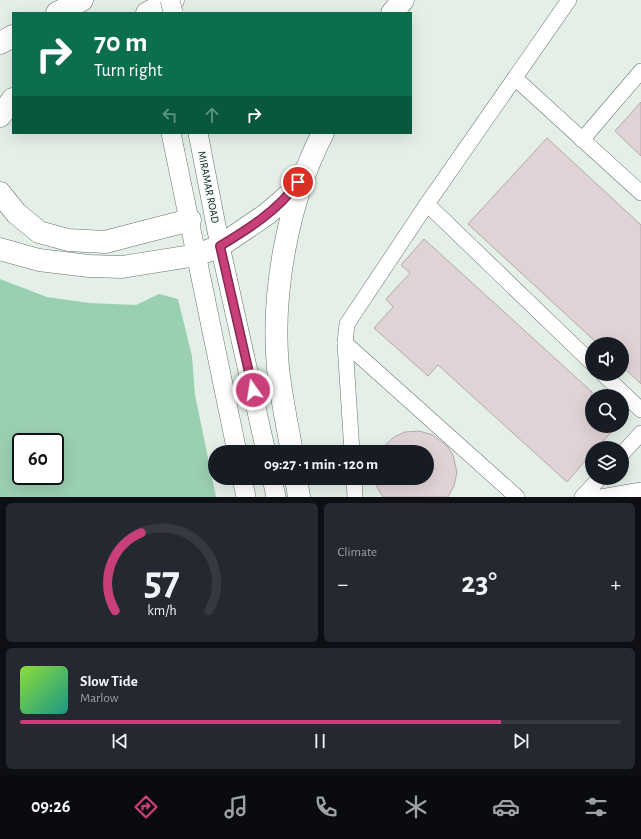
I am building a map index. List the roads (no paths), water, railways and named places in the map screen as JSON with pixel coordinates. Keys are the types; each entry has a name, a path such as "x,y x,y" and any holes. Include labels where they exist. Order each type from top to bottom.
{"highway":[{"path":"59,12 82,0"},
{"path":"149,12 171,0"},
{"path":"393,12 402,0"},
{"path":"0,43 12,37"},
{"path":"0,116 12,100"},
{"path":"0,249 39,260 89,266 122,267 197,255 220,246 239,235 290,194 305,171 324,134"},
{"path":"291,445 278,368 278,307 289,227 305,171"},
{"path":"0,193 16,213 39,232 68,240 105,242 190,220"},
{"path":"297,485 299,497"}],"main road":[{"path":"143,0 147,12"},
{"path":"171,0 173,12"},
{"path":"171,134 236,445"},
{"name":"MIRAMAR ROAD","path":"198,134 220,246 264,445"},
{"path":"243,485 246,497"},
{"path":"273,485 276,497"}],"lane":[{"path":"352,445 345,343 347,324 427,204 569,0"},
{"path":"582,140 641,71"},
{"path":"515,78 641,193"},
{"path":"427,204 585,356"},
{"path":"345,343 517,497"},
{"path":"610,381 641,410"},
{"path":"629,446 641,433"},
{"path":"354,485 355,497"},
{"path":"583,496 593,485"},
{"path":"583,496 601,497 641,490"}]}
